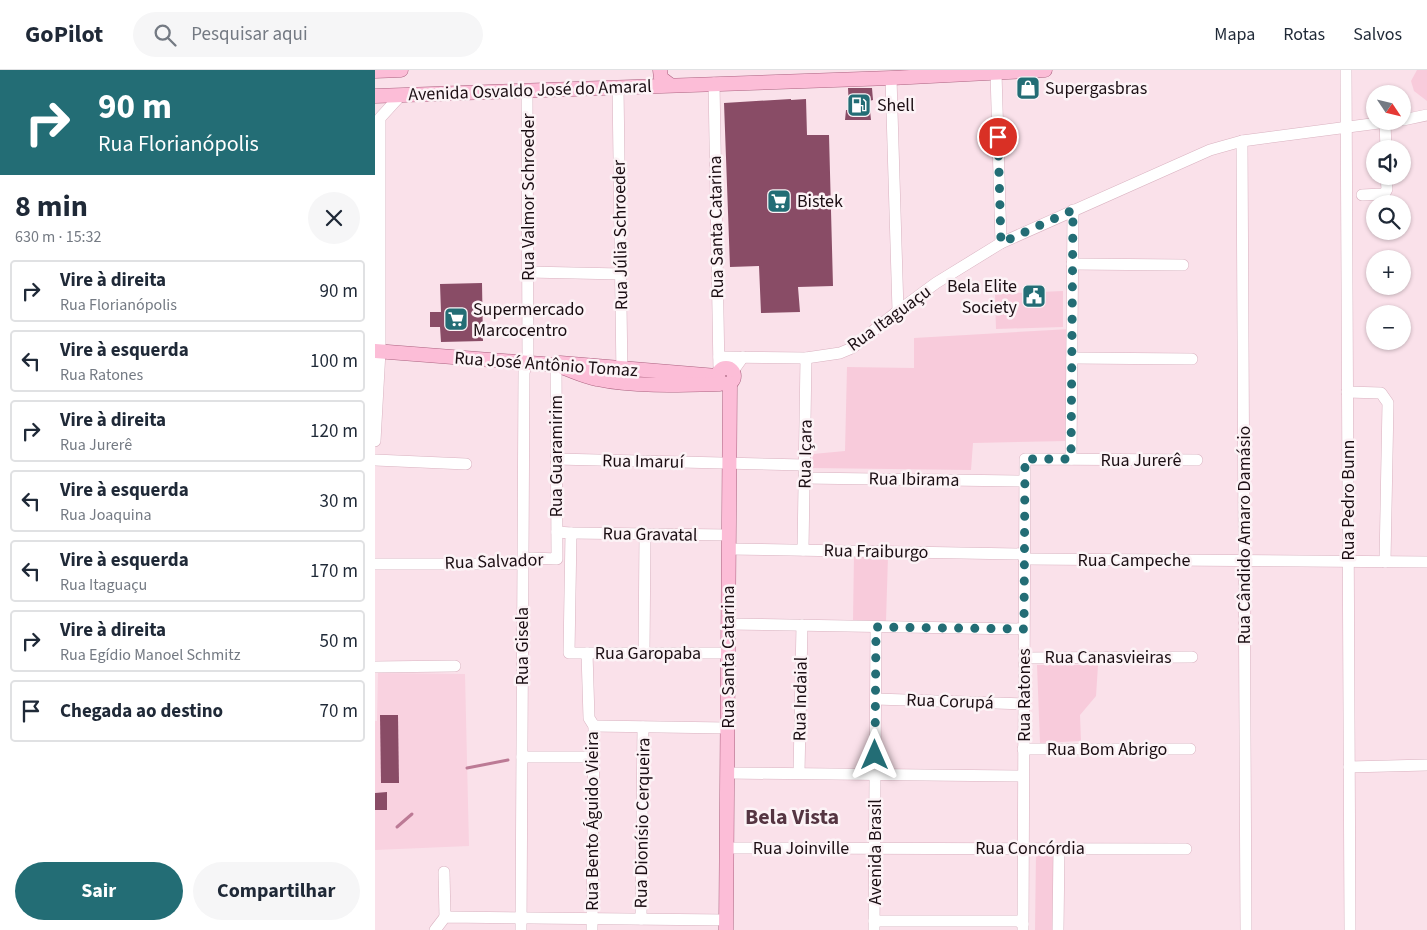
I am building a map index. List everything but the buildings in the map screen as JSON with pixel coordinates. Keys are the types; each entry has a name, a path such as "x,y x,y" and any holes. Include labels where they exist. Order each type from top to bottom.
{"main road":[{"name":"Avenida Osvaldo José do Amaral","path":"379,71 401,70"},
{"path":"660,70 661,78 669,84"},
{"name":"Avenida Osvaldo José do Amaral","path":"375,96 669,84 891,78 964,72 996,73 1045,70"},
{"name":"Rua José Antônio Tomaz","path":"377,351 556,365 560,363 622,375 725,377"},
{"name":"Rua Santa Catarina","path":"725,377 729,463 726,925"}],"street":[{"name":"Rua Pedro Bunn","path":"1346,70 1350,930"},
{"path":"996,73 1001,243"},
{"path":"891,78 898,310"},
{"name":"Rua Santa Catarina","path":"713,84 719,357 725,377"},
{"name":"Rua Júlia Schroeder","path":"618,87 622,375"},
{"name":"Rua Valmor Schroeder","path":"527,91 528,363"},
{"path":"375,441 380,118 401,95"},
{"path":"1411,118 1427,114"},
{"name":"Rua Itaguaçu","path":"719,357 806,358 832,355 852,348 898,310 936,283 1001,243 1210,150 1242,141 1366,125"},
{"name":"Rua Cândido Amaro Damásio","path":"1242,141 1245,930"},
{"path":"1363,195 1385,193 1386,185"},
{"path":"1071,459 1073,210"},
{"path":"1072,264 1183,265"},
{"path":"528,272 621,274"},
{"path":"725,377 743,357"},
{"name":"Rua Içara","path":"803,550 806,358"},
{"path":"1072,358 1193,359"},
{"name":"Rua Gisela","path":"521,930 524,372 528,363"},
{"name":"Rua Guaramirim","path":"556,365 557,532 571,533 569,653"},
{"path":"1347,392 1381,393 1388,403 1385,562"},
{"name":"Rua Imaruí","path":"556,459 804,465"},
{"name":"Rua Jurerê","path":"1025,459 1197,460"},
{"name":"Rua Ratones","path":"1023,927 1025,459"},
{"path":"375,460 466,464"},
{"name":"Rua Ibirama","path":"804,478 1025,481"},
{"name":"Rua Salvador","path":"375,564 523,564 531,558 557,559 557,532"},
{"name":"Rua Gravatal","path":"571,533 645,534 729,542"},
{"path":"644,653 645,534"},
{"name":"Rua Fraiburgo","path":"729,542 803,550 1024,556"},
{"name":"Rua Campeche","path":"1024,556 1427,562"},
{"path":"728,624 1024,629"},
{"name":"Rua Indaial","path":"799,773 802,625"},
{"name":"Avenida Brasil","path":"874,925 876,627"},
{"name":"Rua Garopaba","path":"569,653 728,653"},
{"name":"Rua Bento Águido Vieira","path":"587,653 589,718 594,726 592,924"},
{"name":"Rua Canasvieiras","path":"1024,658 1192,657"},
{"path":"375,667 455,666"},
{"name":"Rua Corupá","path":"876,699 1024,704"},
{"path":"594,726 727,728"},
{"name":"Rua Dionísio Cerqueira","path":"641,919 643,727"},
{"name":"Rua Bom Abrigo","path":"1023,749 1190,749"},
{"path":"522,757 594,757"},
{"path":"1349,766 1427,765"},
{"path":"727,772 1023,776"},
{"name":"Rua Joinville","path":"727,848 875,848"},
{"name":"Rua Concórdia","path":"875,848 1186,849"},
{"path":"1058,930 1059,848"},
{"path":"435,930 445,917 444,872"},
{"path":"445,917 521,918 592,924 641,919 726,925"},
{"path":"874,925 1019,921 1023,927"}],"shaded area":[{"path":"1417,70 1427,70 1427,101 1414,91 1411,81"},
{"path":"1063,291 1063,327 996,329 995,294"},
{"path":"1070,329 1067,441 973,443 971,470 812,468 813,454 845,451 847,367 914,368 914,338"},
{"path":"854,555 888,556 886,621 853,620"},
{"path":"1037,665 1098,665 1096,696 1080,715 1081,741 1040,743"},
{"path":"378,673 465,674 469,846 375,850 375,721 377,721"},
{"path":"1053,852 1053,930 1035,930 1036,853"}],"waterway":[{"path":"467,768 508,760"},
{"path":"397,827 412,814"}],"place":[{"name":"Supergasbras","path":"1028,88"},
{"name":"Shell","path":"859,105"},
{"name":"Bistek","path":"779,201"},
{"name":"Bela Elite Society","path":"1034,296"},
{"name":"Supermercado Marcocentro","path":"456,319"}],"district":[{"name":"Bela Vista","path":"792,816"}],"route":[{"path":"875,755 876,627 1024,629 1025,459 1071,459 1073,210 1001,243 998,137"}]}
